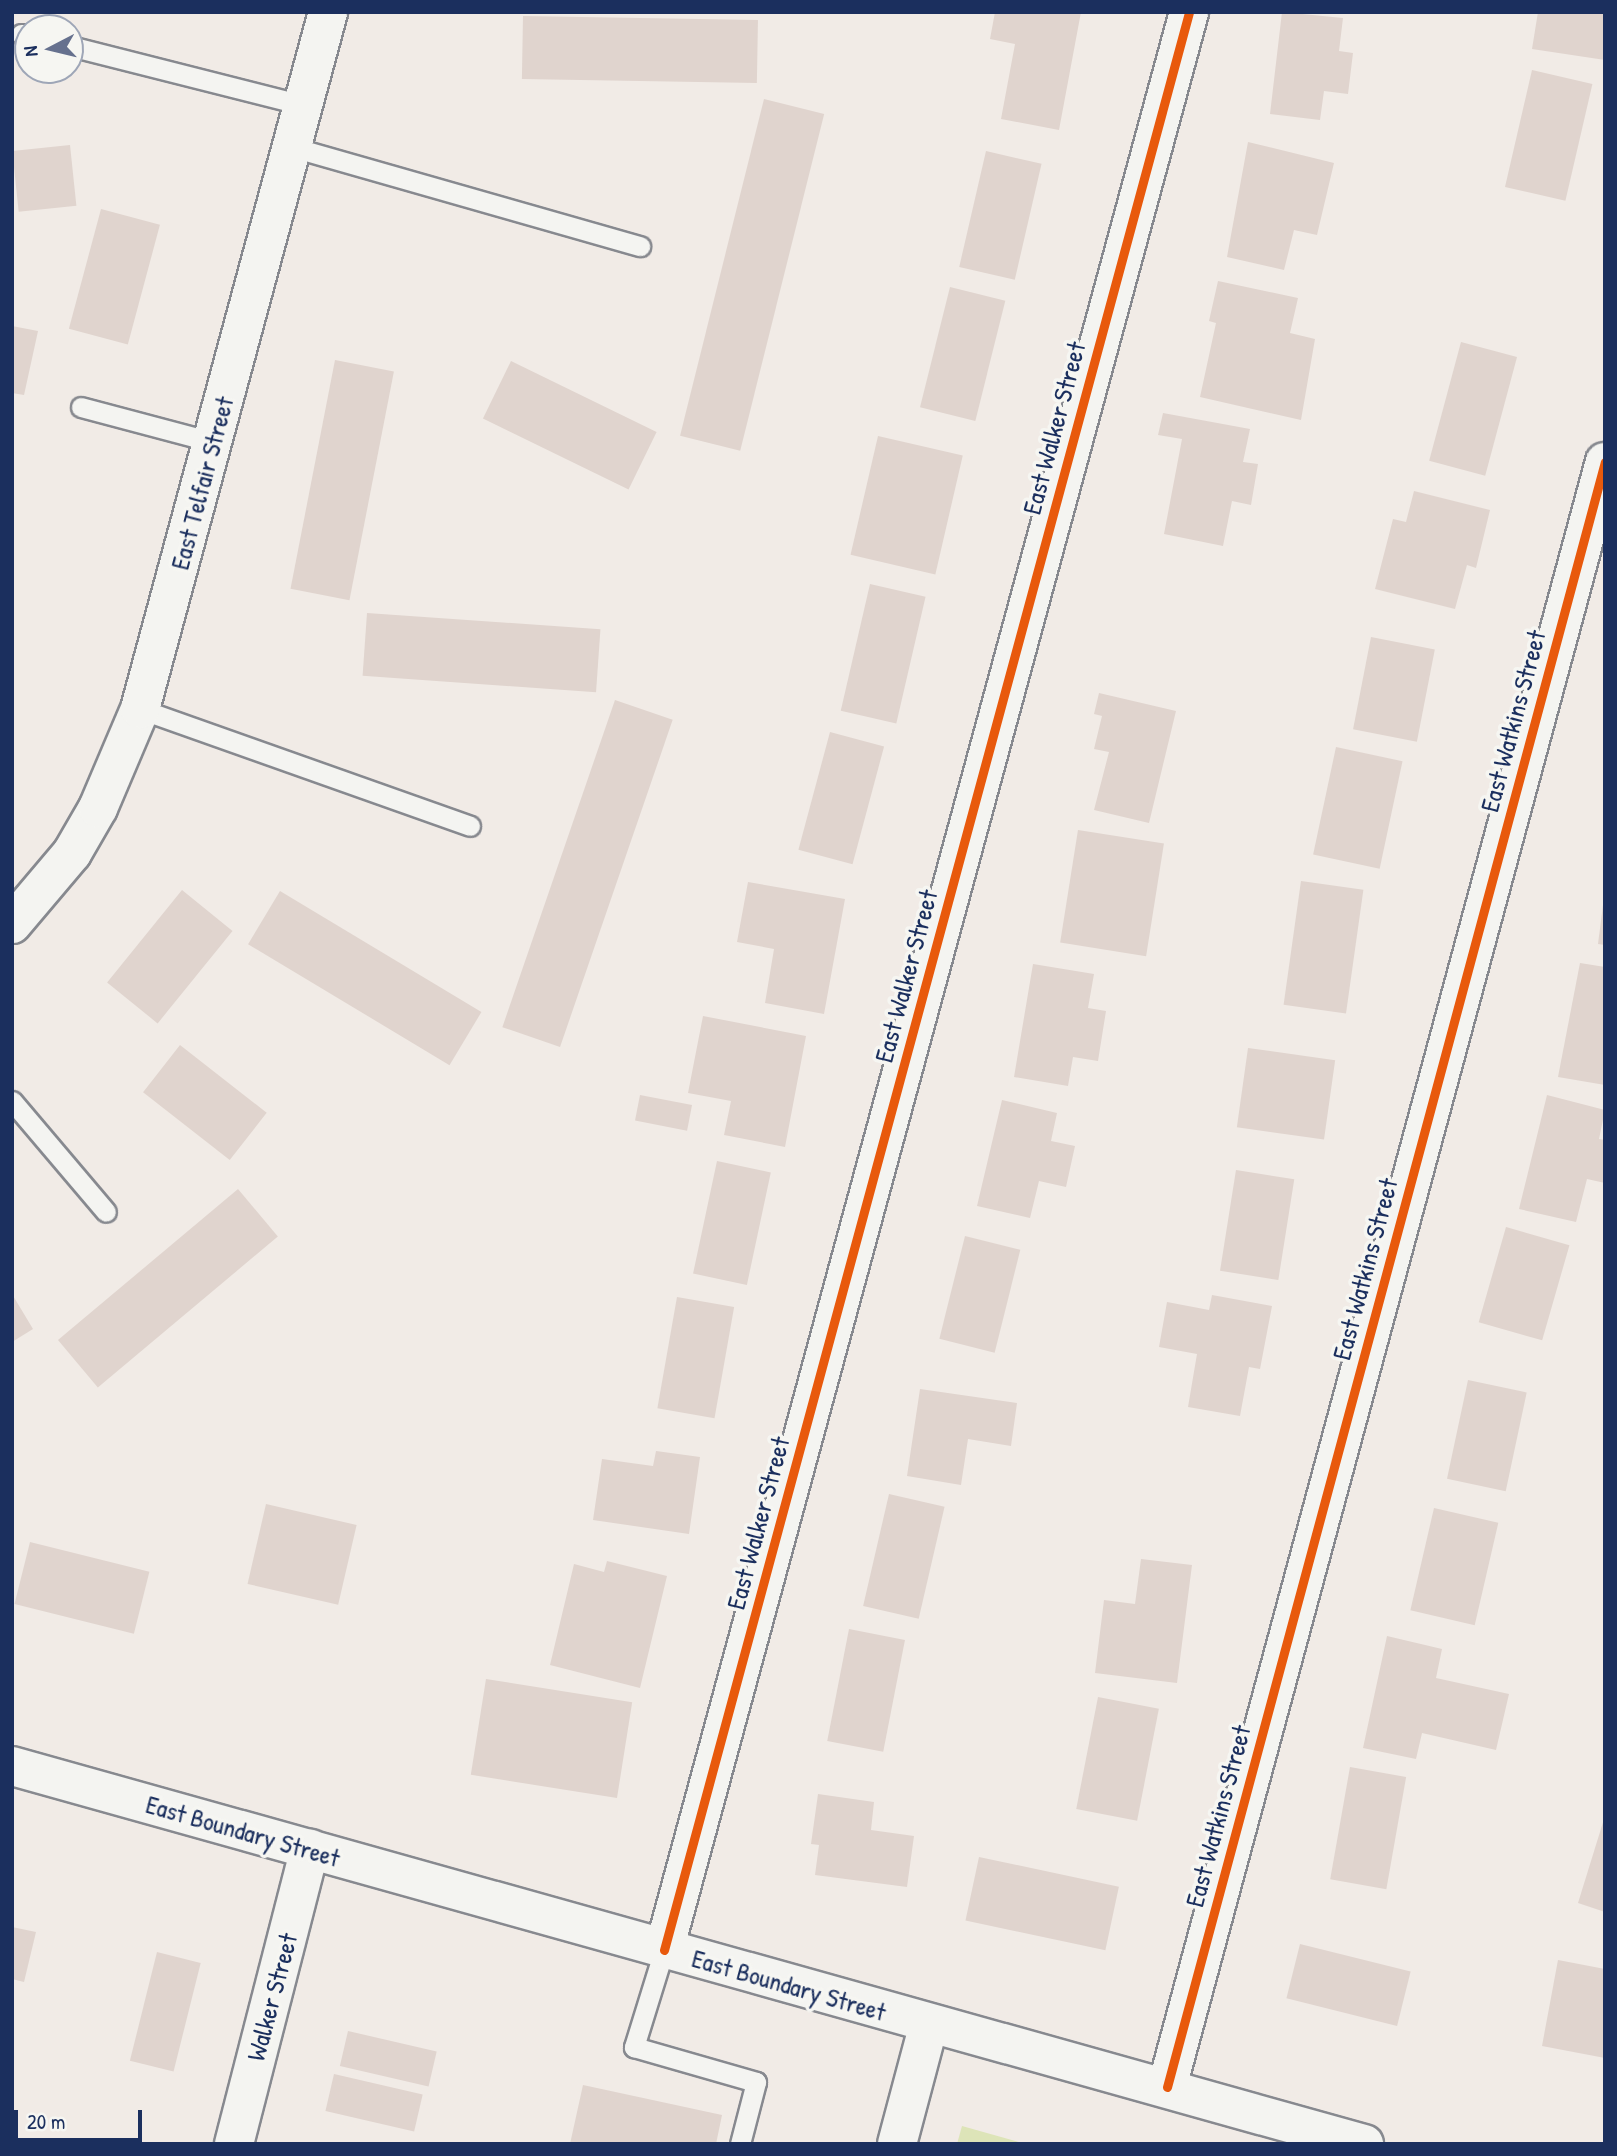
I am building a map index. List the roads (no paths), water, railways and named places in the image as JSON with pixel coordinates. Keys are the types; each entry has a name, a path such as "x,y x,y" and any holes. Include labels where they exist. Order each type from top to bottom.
{"street":[{"name":"East Telfair Street","path":"12,924 72,853 103,797 140,709 328,12"},
{"name":"East Walker Street","path":"664,1950 1189,12"},
{"name":"East Watkins Street","path":"1167,2087 1605,462"},
{"name":"East Boundary Street","path":"12,1766 1364,2144"},
{"name":"Walker Street","path":"234,2144 310,1849"},
{"path":"897,2144 929,2024"}],"lane":[{"path":"84,50 303,106"},
{"path":"292,147 640,246"},
{"path":"81,407 213,442"},
{"path":"140,709 470,826"},
{"path":"12,1101 106,1212"},
{"path":"664,1950 634,2047 756,2082 740,2144"}]}
